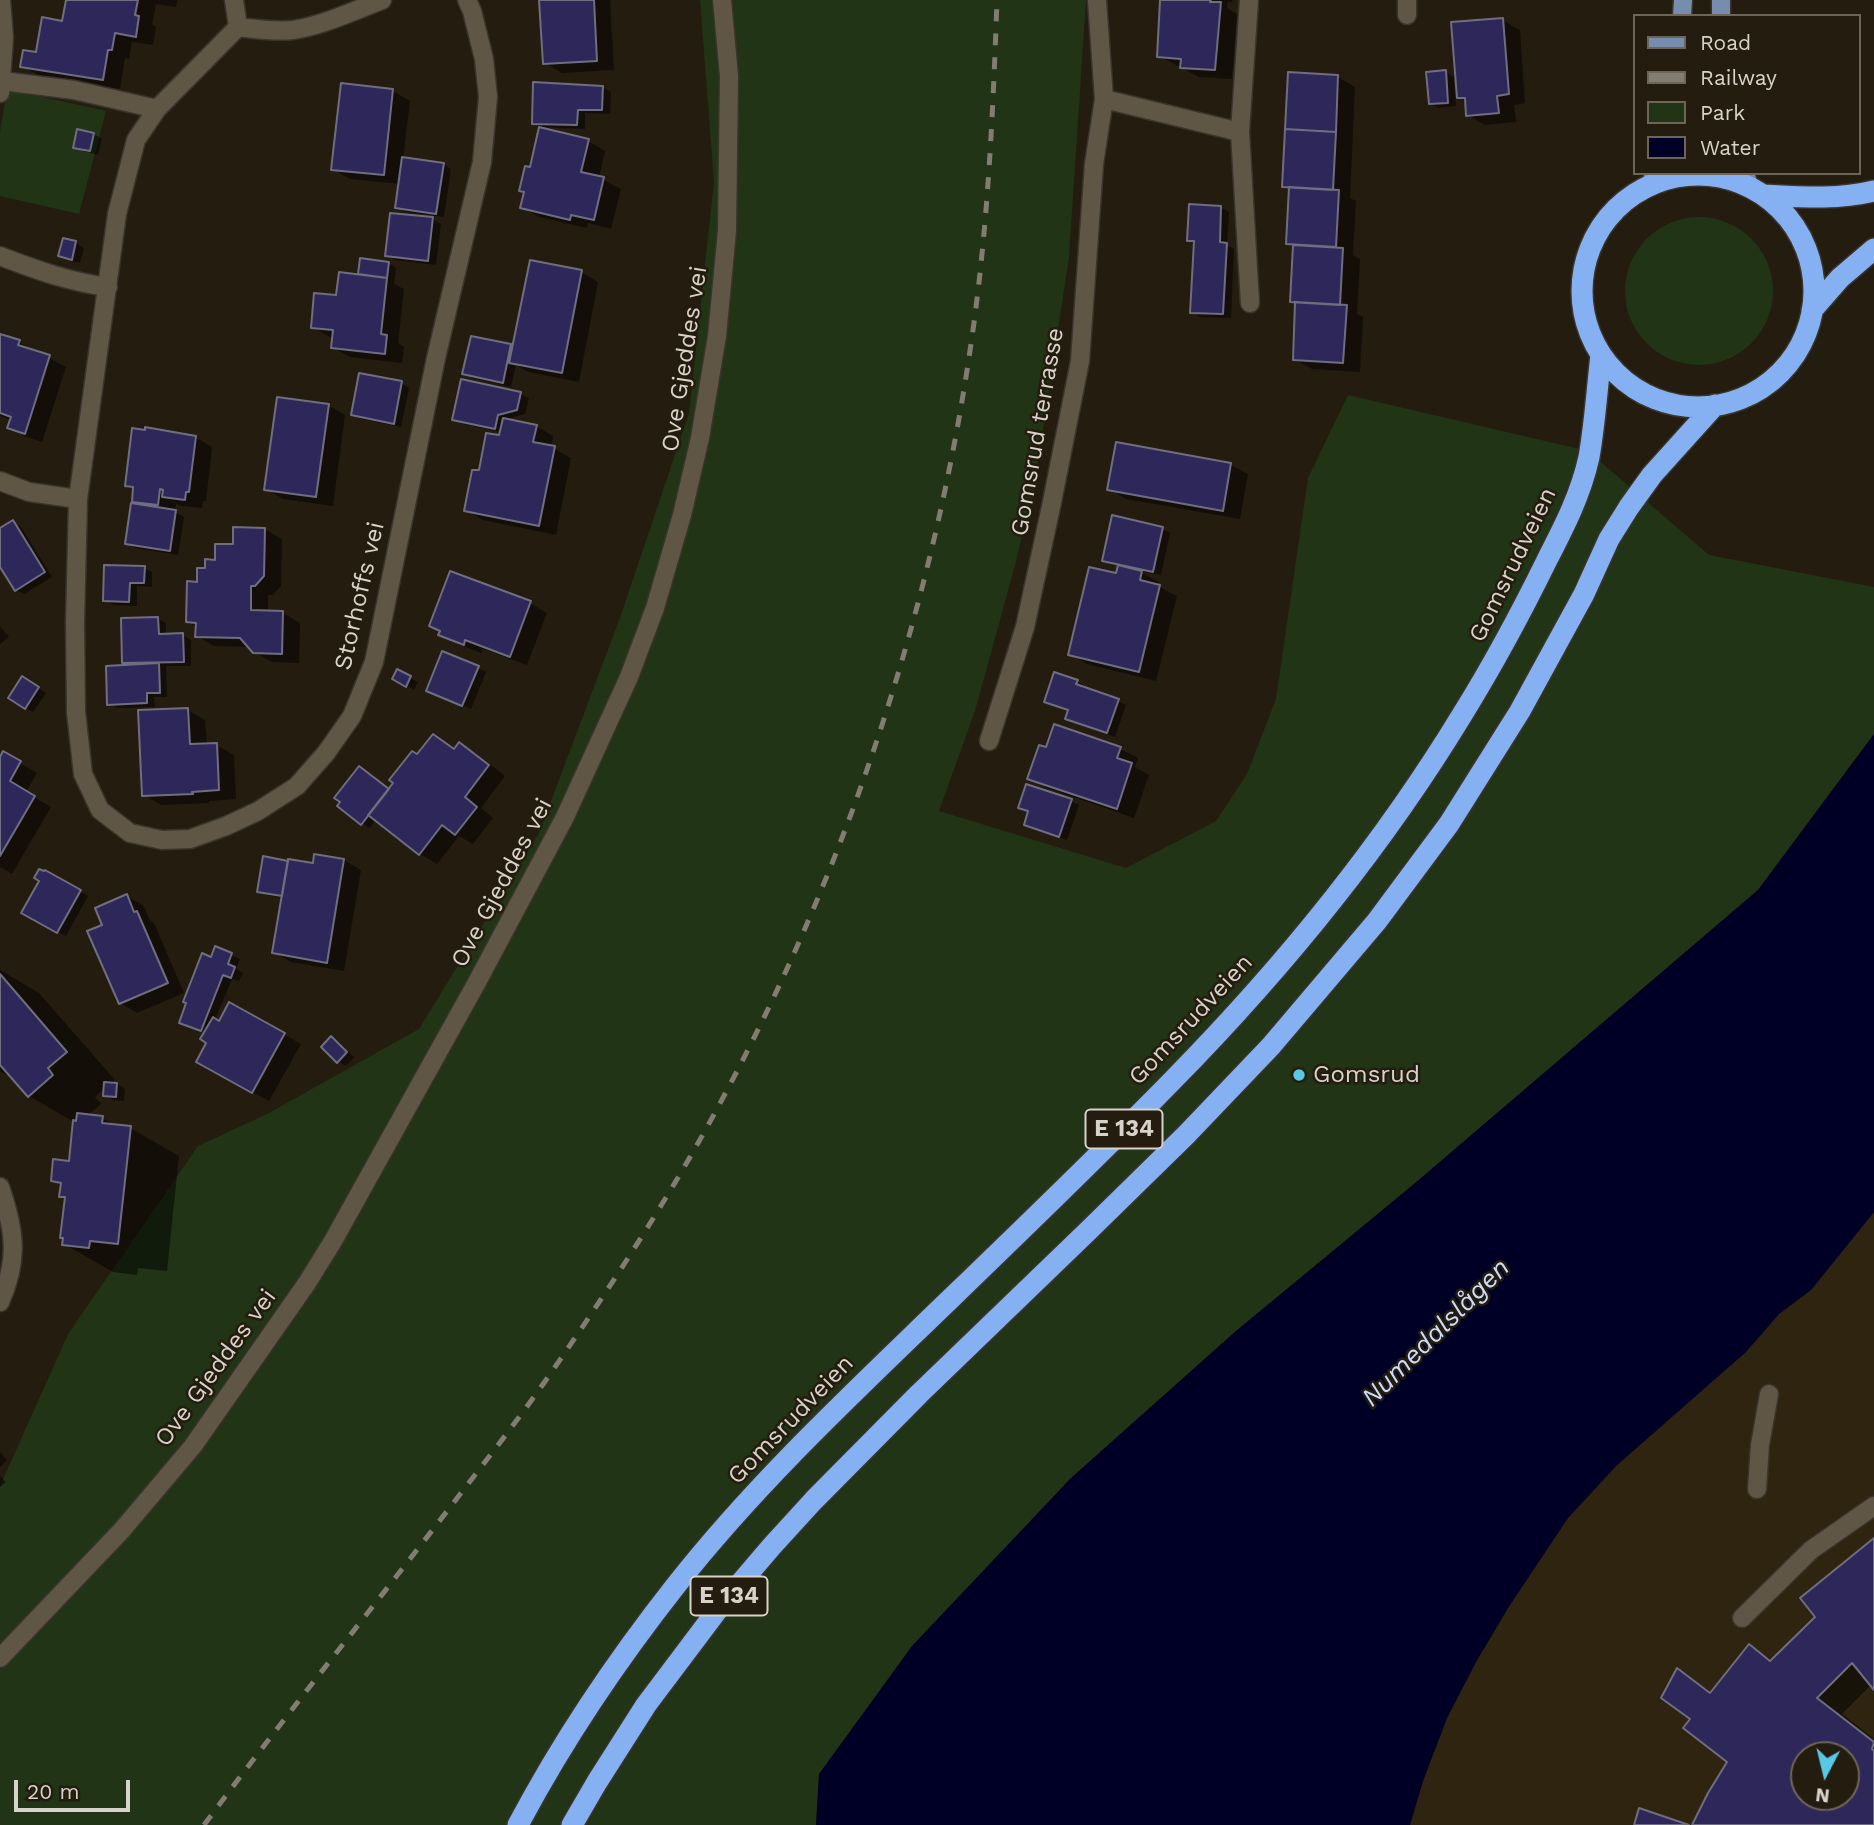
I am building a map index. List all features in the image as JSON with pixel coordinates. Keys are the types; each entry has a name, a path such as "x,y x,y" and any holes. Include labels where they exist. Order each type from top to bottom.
{"highway":[{"path":"1690,175 1652,179 1628,198 1606,219 1592,243 1583,271 1582,300 1588,329 1608,365 1626,383 1650,397 1677,405 1715,405 1743,398 1768,383 1782,370 1804,338 1812,310 1814,281 1805,246 1787,215 1753,185"},
{"path":"1706,175 1832,197 1874,191"},
{"path":"1812,310 1840,278 1874,249"},
{"name":"Gomsrudveien","path":"518,1825 566,1741 613,1669 678,1583 735,1515 856,1390 1176,1077 1255,993 1345,885 1377,842 1480,687 1512,632 1568,518 1580,490 1588,457 1601,355"},
{"name":"E 134","path":"572,1825 646,1705 719,1608 772,1546 919,1394 1186,1135 1271,1046 1377,921 1449,824 1520,711 1584,594 1609,539 1629,506 1652,475 1715,405"}],"street":[{"path":"1,0 4,37 1,87 74,90 157,109"},
{"path":"234,0 238,27 265,30 293,30 334,19 382,0"},
{"name":"Storhoffs vei","path":"238,27 157,109 136,141 117,214 78,499 76,712 83,774 100,810 130,833 162,840 190,839 226,826 258,811 296,786 326,752 352,716 374,662 436,358 482,162 488,97 484,58 467,0"},
{"name":"Ove Gjeddes vei","path":"0,1658 122,1530 193,1446 307,1283 476,984 565,817 629,677 655,608 682,515 700,438 718,336 727,231 729,76 722,0"},
{"name":"Gomsrud terrasse","path":"989,741 1025,628 1080,361 1094,164 1104,99 1097,0"},
{"path":"1249,0 1240,132 1250,303"},
{"path":"1104,99 1240,132"},
{"path":"0,256 80,283 108,287"},
{"path":"0,481 29,492 78,499"},
{"path":"0,1187 10,1215 14,1249 0,1302"},
{"path":"1757,1489 1760,1446 1769,1394"},
{"path":"1742,1618 1811,1550 1874,1506"}],"shaded area":[{"path":"1874,1212 1874,1825 1410,1825 1447,1718 1508,1608 1568,1518 1616,1466 1745,1352 1779,1314 1811,1290"}],"green space":[{"path":"700,0 1086,0 1069,257 1034,488 975,711 939,811 1126,868 1216,821 1247,774 1276,699 1308,478 1348,395 1588,451 1709,555 1874,587 1874,734 1758,890 1414,1184 1236,1331 1070,1479 819,1774 816,1825 0,1825 0,1486 68,1334 198,1146 267,1114 419,1029 539,833 621,615 689,413 714,182"},
{"path":"7,89 106,111 79,214 0,196 0,132"},
{"path":"1699,217 1727,223 1751,239 1767,263 1773,291 1767,319 1751,343 1727,359 1699,365 1671,359 1647,343 1631,319 1625,291 1631,263 1647,239 1671,223"}],"water":[{"name":"Numedalslågen","path":"1874,734 1874,1212 1811,1290 1779,1314 1746,1352 1616,1466 1568,1518 1508,1608 1447,1718 1410,1825 816,1825 819,1774 912,1646 1070,1479 1236,1331 1414,1184 1758,890"}],"building":[{"path":"66,0 138,0 135,15 139,16 136,37 115,33 112,50 108,50 103,80 20,67 23,50 36,52 42,17 62,21"},
{"path":"539,0 594,0 597,61 543,64"},
{"path":"1160,0 1221,2 1215,70 1180,68 1181,59 1157,57"},
{"path":"1503,18 1509,94 1497,96 1499,113 1466,116 1465,98 1457,98 1451,22"},
{"path":"1446,70 1448,103 1429,104 1426,72"},
{"path":"1288,72 1338,75 1336,132 1285,129"},
{"path":"533,82 603,86 602,110 578,110 577,125 532,124"},
{"path":"341,83 393,89 384,175 331,170"},
{"path":"539,127 589,139 581,172 604,177 594,220 571,215 570,220 520,208 524,192 519,191 525,166 530,167"},
{"path":"77,129 94,133 90,151 73,148"},
{"path":"1285,129 1336,132 1333,190 1282,187"},
{"path":"402,157 444,163 436,214 395,208"},
{"path":"1289,187 1339,190 1336,247 1286,244"},
{"path":"1189,204 1221,206 1220,242 1227,243 1223,314 1190,313 1194,241 1187,241"},
{"path":"390,213 433,217 428,261 385,256"},
{"path":"63,238 76,241 72,260 58,256"},
{"path":"1293,245 1343,248 1340,305 1290,302"},
{"path":"360,258 389,262 387,278 358,274"},
{"path":"530,260 582,270 562,373 509,363"},
{"path":"339,272 387,278 381,334 387,335 385,354 331,348 333,330 311,328 314,293 336,295"},
{"path":"1295,302 1347,305 1343,363 1293,360"},
{"path":"0,334 20,340 18,345 50,355 25,434 7,428 11,417 0,413"},
{"path":"471,336 511,344 503,383 462,374"},
{"path":"359,373 402,381 394,424 351,415"},
{"path":"461,379 521,392 517,410 498,415 495,429 452,420"},
{"path":"277,397 329,404 316,497 264,490"},
{"path":"503,418 537,425 533,442 555,446 539,526 464,511 472,470 479,470 486,433 499,435"},
{"path":"145,427 196,436 189,492 186,492 185,500 162,497 163,490 160,489 158,505 132,502 133,487 125,486 132,428 145,430"},
{"path":"1116,442 1231,463 1223,511 1107,490"},
{"path":"131,503 176,510 170,551 125,544"},
{"path":"1112,515 1163,527 1153,572 1102,561"},
{"path":"13,520 45,572 15,591 0,567 0,528"},
{"path":"233,527 265,528 264,576 255,586 251,586 251,610 283,611 282,654 253,653 240,638 195,637 196,623 186,622 187,581 197,582 197,568 205,568 205,559 215,560 215,544 233,544"},
{"path":"104,565 145,566 144,583 130,583 129,602 103,601"},
{"path":"1118,565 1142,571 1140,580 1160,585 1139,672 1068,655 1089,567 1116,573"},
{"path":"450,571 531,601 510,657 465,640 464,645 438,635 440,631 429,626"},
{"path":"158,617 159,634 183,633 184,662 122,663 121,618"},
{"path":"442,651 479,666 462,706 426,691"},
{"path":"159,663 160,693 147,693 147,703 107,705 106,666"},
{"path":"397,669 411,676 406,687 392,679"},
{"path":"1054,672 1078,680 1076,684 1119,699 1107,733 1065,719 1068,710 1044,702"},
{"path":"22,676 39,687 25,709 8,698"},
{"path":"188,708 190,744 217,743 219,790 142,796 138,710"},
{"path":"1054,724 1121,747 1117,758 1132,763 1117,809 1027,779 1039,745 1046,747"},
{"path":"433,734 454,749 459,742 489,765 465,797 477,807 455,835 442,825 419,855 368,815 393,783 389,780 412,751 417,754"},
{"path":"3,751 21,761 10,781 35,796 0,856 0,757"},
{"path":"359,766 389,789 361,825 337,806 340,802 334,798"},
{"path":"1026,784 1072,799 1059,837 1024,825 1028,811 1018,808"},
{"path":"314,854 344,859 327,963 272,953 288,859 313,863"},
{"path":"263,856 288,861 282,896 257,892"},
{"path":"39,869 81,890 57,933 21,913 39,881 34,878"},
{"path":"127,894 168,983 119,1004 87,931 102,925 95,908"},
{"path":"215,946 232,953 228,964 235,967 231,978 223,975 201,1031 179,1023 186,1003 183,1002 202,953 211,957"},
{"path":"0,974 67,1052 48,1068 53,1075 28,1097 0,1065"},
{"path":"229,1002 285,1033 252,1093 196,1062 206,1043 200,1039 213,1017 219,1021"},
{"path":"331,1036 347,1052 337,1063 321,1047"},
{"path":"104,1082 117,1083 116,1097 103,1096"},
{"path":"77,1113 103,1116 102,1123 131,1126 118,1244 90,1241 89,1248 62,1245 63,1238 60,1238 65,1197 59,1197 61,1183 51,1181 53,1159 69,1161 73,1120 76,1121"},
{"path":"1874,1538 1874,1690 1852,1663 1817,1698 1874,1742 1874,1825 1692,1825 1727,1762 1683,1728 1690,1719 1661,1698 1677,1668 1710,1693 1749,1644 1770,1661 1815,1617 1800,1598"},
{"path":"1639,1808 1689,1825 1634,1825"}],"railway":[{"path":"204,1825 508,1432 599,1302 644,1234 726,1092 771,1003 812,912 882,725 911,629 936,533 956,435 972,337 986,211 997,0"}],"place":[{"name":"Gomsrud","path":"1299,1075"}]}
